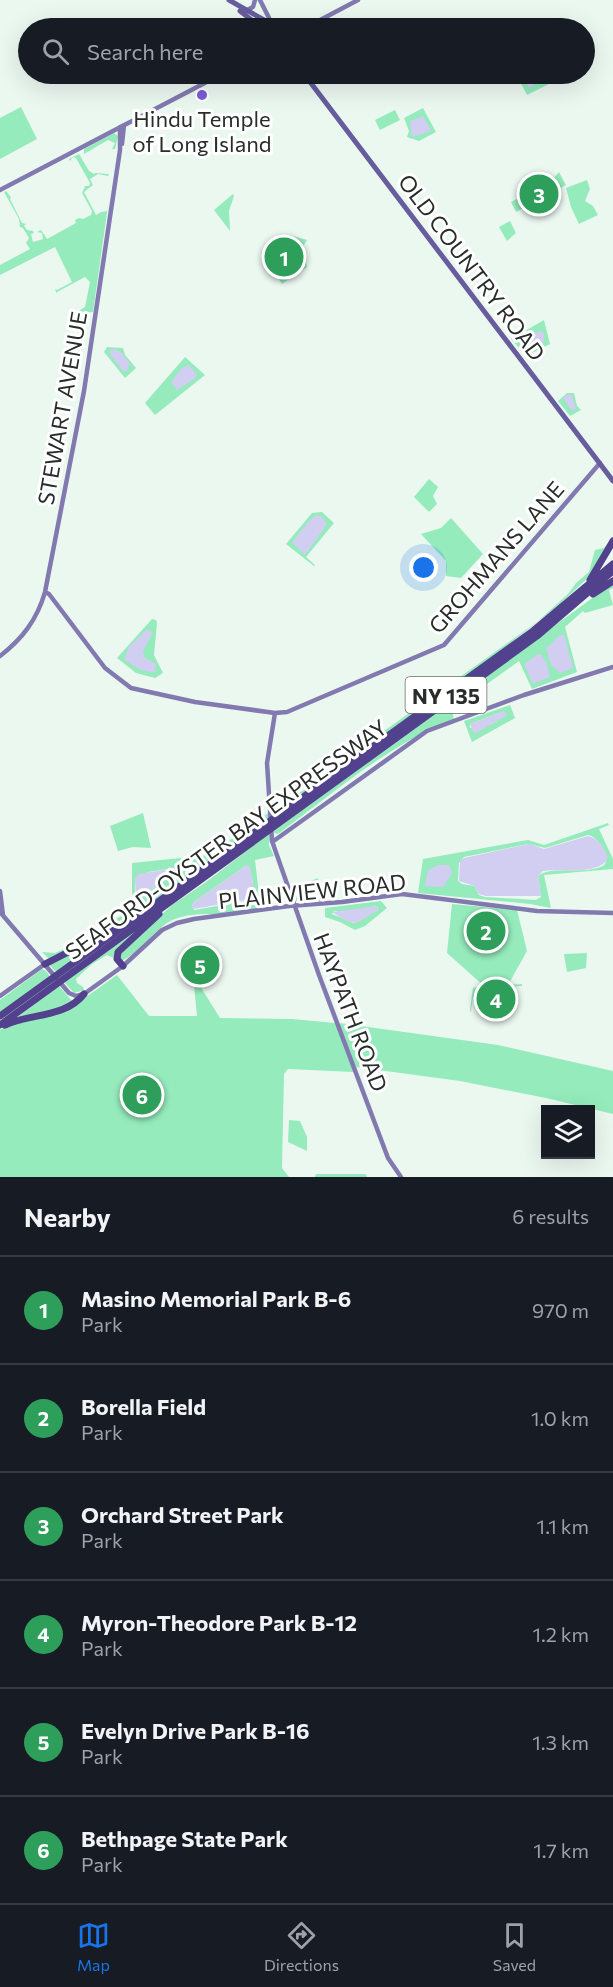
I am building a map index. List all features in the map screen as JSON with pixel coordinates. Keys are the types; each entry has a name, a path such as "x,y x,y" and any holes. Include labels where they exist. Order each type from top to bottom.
{"highway":[{"path":"562,612 589,581 613,542"},
{"name":"SEAFORD-OYSTER BAY EXPRESSWAY","path":"562,612 613,564"},
{"name":"SEAFORD-OYSTER BAY EXPRESSWAY","path":"0,1016 54,982 186,890 562,612 613,571"},
{"path":"562,612 613,581"},
{"name":"SEAFORD-OYSTER BAY EXPRESSWAY","path":"61,977 155,906 271,825"},
{"path":"123,966 117,959 119,951 186,890"},
{"path":"45,964 155,906"},
{"name":"SEAFORD-OYSTER BAY EXPRESSWAY","path":"0,1026 54,982"},
{"path":"0,1026 59,1011 84,994"}],"main road":[{"path":"229,0 258,18"},
{"path":"229,0 250,18"},
{"name":"OLD COUNTRY ROAD","path":"312,84 613,480"}],"street":[{"path":"244,10 252,8 258,0 269,18"},
{"path":"324,18 358,0"},
{"path":"0,190 203,84"},
{"name":"STEWART AVENUE","path":"0,656 23,636 36,617 45,592 84,391 122,126"},
{"name":"GROHMANS LANE","path":"45,592 49,594 105,669 130,688 195,702 287,712 444,645 600,463"},
{"path":"272,841 427,731 520,697 613,667"},
{"name":"HAYPATH ROAD","path":"275,712 267,763 272,841 388,1158 401,1177"},
{"path":"273,721 287,712"},
{"path":"0,891 1,914 74,1000"},
{"name":"PLAINVIEW ROAD","path":"84,994 123,966 155,935 177,922 294,905 342,902 402,894 532,910 613,913"},
{"path":"0,996 45,964"}],"green space":[{"path":"521,84 549,84 527,95"},
{"path":"21,107 37,139 0,159 0,118"},
{"path":"423,108 436,132 419,141 407,137 409,131 404,118"},
{"path":"395,110 400,120 380,130 375,120"},
{"path":"114,133 118,136 115,149 112,149 115,143 108,140 84,154 84,149"},
{"path":"79,154 89,171 94,174 95,173 109,174 108,176 98,174 90,179 93,185 84,192 96,215 107,211 109,199 93,312 71,318 69,317 85,307 90,282 85,277 57,294 55,289 72,282 55,247 0,275 0,265 30,249 26,243 29,238 20,227 19,219 4,192 6,191 11,197 22,223 26,224 24,226 27,230 33,231 34,233 31,234 33,242 43,239 42,233 37,232 41,230 47,239 76,223 75,220 91,215 92,211 82,193 85,186 89,186 90,183 76,158 73,157"},
{"path":"559,172 566,185 516,212 511,202 550,182"},
{"path":"587,180 590,189 585,201 593,206 598,215 579,224 566,188"},
{"path":"233,194 229,211 230,231 214,210"},
{"path":"510,221 516,233 507,241 499,227"},
{"path":"280,235 307,240 302,248 307,267 282,284 263,255"},
{"path":"544,320 550,344 526,356 511,339"},
{"path":"107,347 123,348 125,355 136,368 125,378 104,352"},
{"path":"185,357 205,375 155,415 145,403"},
{"path":"567,393 574,393 577,406 581,410 570,416 558,401"},
{"path":"429,479 438,487 433,496 437,504 429,512 414,497"},
{"path":"322,512 334,523 306,557 314,566 286,544 312,513"},
{"path":"451,518 483,554 461,578 446,576 446,561 421,534 441,528"},
{"path":"613,537 592,574 559,605 490,659 273,817 272,809 311,786 307,777 322,772 363,746 537,622 589,572 595,550 604,548"},
{"path":"613,583 613,588 609,590 613,605 585,613 583,611 565,627 577,672 532,689 519,661 452,709 454,720 430,730 384,756 278,834 274,833 273,830"},
{"path":"152,619 157,623 154,655 163,673 155,678 136,673 117,658"},
{"path":"510,705 515,718 472,742 464,721","holes":["499,713 506,715 492,724 470,728 470,724"]},
{"path":"143,813 151,848 133,847 118,851 110,826"},
{"path":"268,813 269,820 129,919 49,959 42,952 55,953 74,945 132,909 132,863 209,855","holes":["174,868 176,871 137,899 135,896 135,879 148,872"]},
{"path":"608,823 609,825 599,829 613,859 613,869 544,875 551,908 418,893 423,859 528,840 544,845","holes":["588,835 606,854 606,863 596,869 551,871 538,876 541,897 536,900 485,897 479,895 475,886 458,881 459,863 464,857 528,844 545,848"]},
{"path":"270,833 269,845 274,856 255,860 260,903 258,908 227,914 183,916 167,923 131,955 121,961 119,959 121,952 172,905","holes":["247,865 252,878 251,900 194,910 192,906 194,902"]},
{"path":"318,878 320,901 296,901 291,889"},
{"path":"381,901 387,908 365,926 355,930 325,917 325,908","holes":["377,906 378,910 354,923 332,914 334,911 344,912"]},
{"path":"452,904 517,910 527,951 508,985 522,984 522,986 508,987 509,1001 473,997 470,1011 473,988 484,986 447,953"},
{"path":"151,919 114,958 107,955 92,964 76,979 84,990 74,993 64,982"},
{"path":"113,931 57,973 48,963"},
{"path":"205,953 210,974 195,983 200,986 220,1018 292,1019 335,1023 354,1072 288,1069 284,1074 282,1168 289,1177 0,1177 0,1030 6,1026 72,1007 117,975 149,1016 197,1016 191,955"},
{"path":"587,953 586,968 567,972 564,954"},
{"path":"42,969 51,978 0,1012 0,1000"},
{"path":"59,986 72,1001 69,1005 15,1019"},
{"path":"339,1023 498,1045 613,1071 613,1114 595,1110 595,1105 575,1105 460,1081 356,1067"},
{"path":"289,1120 300,1121 307,1137 307,1151 288,1142"},
{"path":"316,1174 366,1174 367,1177 315,1177"}],"shaded area":[{"path":"423,116 431,131 412,137 410,121"},
{"path":"539,331 543,332 544,340 537,348 526,352 520,343 521,337 531,336"},
{"path":"114,349 122,353 130,364 127,371 123,371 111,356 109,351"},
{"path":"188,365 197,374 194,379 177,390 171,382 182,368"},
{"path":"569,394 572,395 576,409 572,411 563,398"},
{"path":"317,515 321,516 327,524 305,555 292,542"},
{"path":"146,630 150,630 152,634 143,651 144,657 156,664 155,672 142,670 124,659 129,647"},
{"path":"560,635 564,635 573,668 560,673 551,665 546,649"},
{"path":"538,654 542,655 547,664 550,677 533,684 524,664"},
{"path":"504,711 507,713 504,717 474,734 470,724"},
{"path":"588,836 603,847 608,858 604,864 588,869 543,871 538,876 541,896 486,896 479,894 475,886 459,881 460,861 464,858 529,844 544,849"},
{"path":"247,865 250,866 254,890 251,899 193,909 194,902"},
{"path":"438,865 449,865 452,873 443,887 425,886 428,870"},
{"path":"175,868 174,874 136,898 135,879 138,874"},
{"path":"377,906 378,910 357,923 346,921 332,912"}],"place":[{"name":"Hindu Temple of Long Island","path":"202,95"},
{"name":"Orchard Street Park","path":"539,194"},
{"name":"Masino Memorial Park B-6","path":"284,257"},
{"name":"Borella Field","path":"486,931"},
{"name":"Evelyn Drive Park B-16","path":"200,965"},
{"name":"Myron-Theodore Park B-12","path":"496,999"},
{"name":"Bethpage State Park","path":"142,1095"}]}
